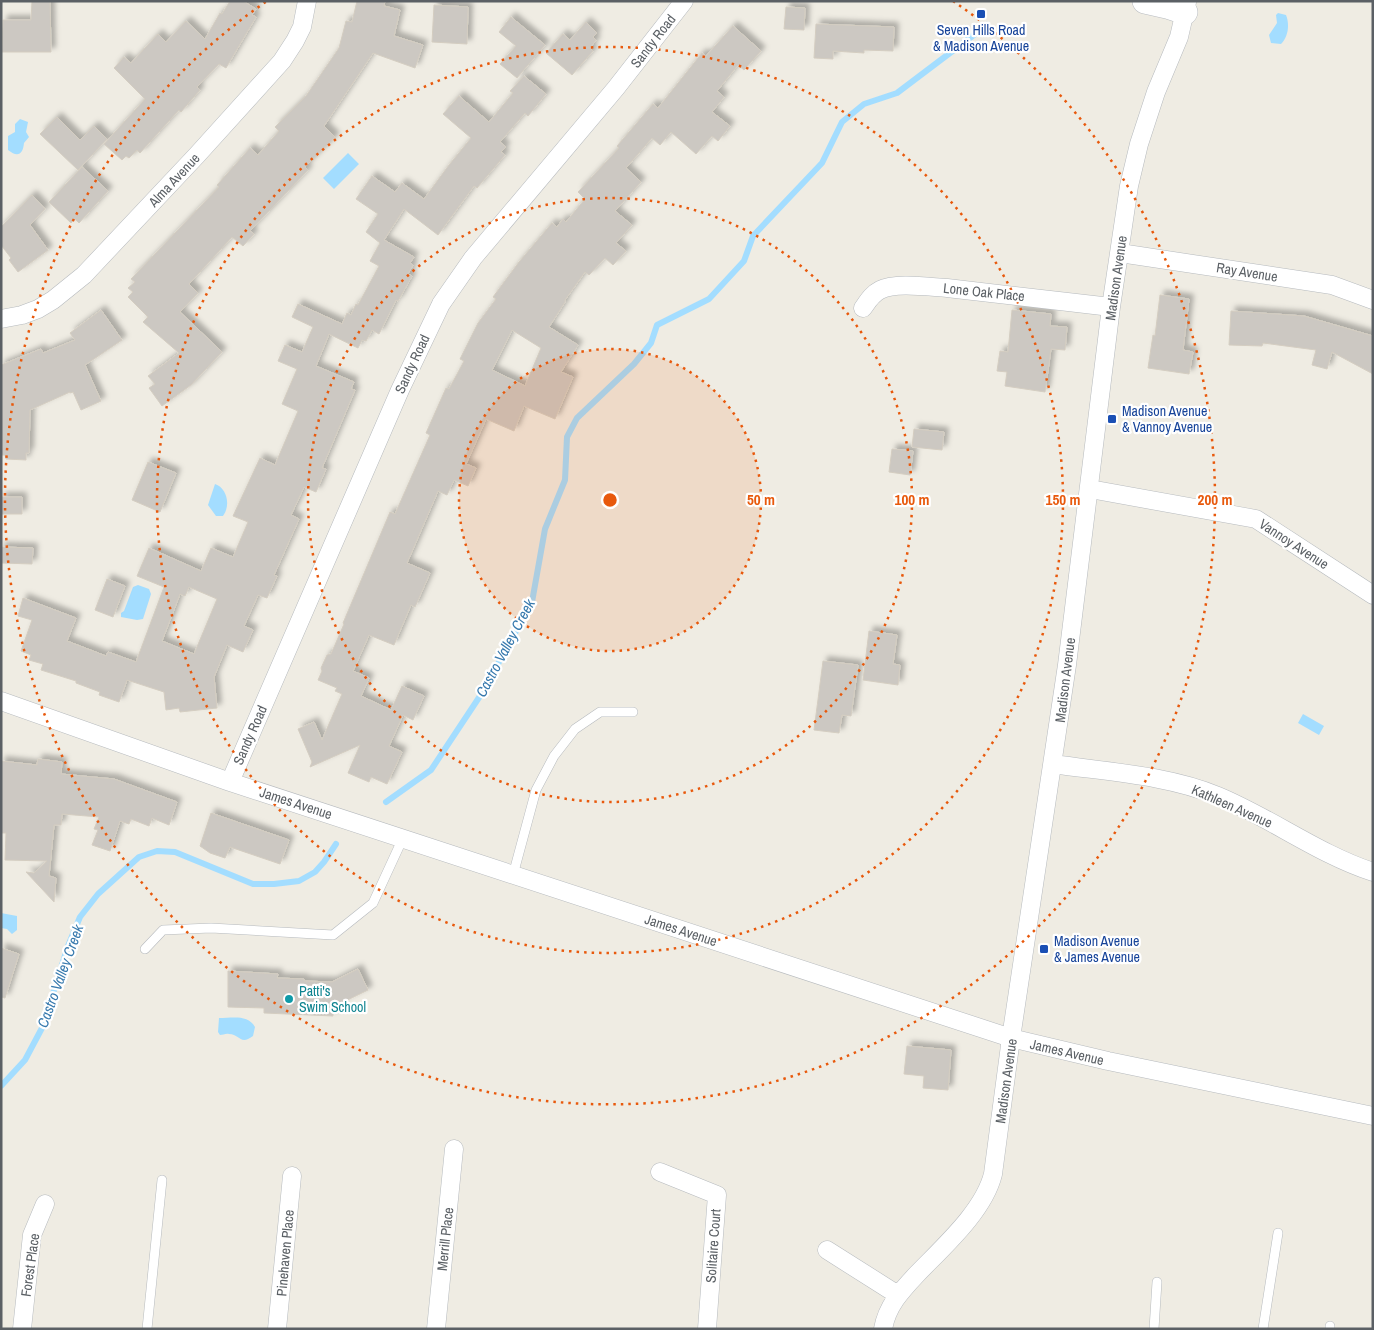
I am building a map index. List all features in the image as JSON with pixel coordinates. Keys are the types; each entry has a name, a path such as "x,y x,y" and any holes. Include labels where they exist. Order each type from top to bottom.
{"street":[{"name":"Alma Avenue","path":"1,319 38,308 53,300 84,275 282,61 302,27 307,1"},
{"name":"Sandy Road","path":"230,782 400,390 441,304 473,258 616,88 684,1"},
{"path":"1146,1 1167,6 1186,7"},
{"name":"Madison Avenue","path":"883,1329 885,1318 898,1295 975,1210 990,1186 1053,764 1090,489 1111,307 1129,186 1138,144 1156,92 1179,37 1186,7"},
{"name":"Ray Avenue","path":"1120,253 1332,285 1373,300"},
{"name":"Lone Oak Place","path":"864,308 872,296 880,290 890,287 919,286 1111,307"},
{"name":"Vannoy Avenue","path":"1090,489 1256,519 1373,595"},
{"name":"James Avenue","path":"1,701 230,782 1011,1038 1108,1061 1373,1116"},
{"name":"Kathleen Avenue","path":"1053,764 1164,780 1190,786 1248,810 1336,856 1373,872"},
{"name":"Merrill Place","path":"436,1329 454,1149"},
{"name":"Solitaire Court","path":"660,1172 717,1195 707,1329"},
{"name":"Pinehaven Place","path":"277,1329 292,1176"},
{"name":"Forest Place","path":"22,1329 32,1234 45,1204"},
{"path":"827,1250 898,1295"}],"lane":[{"path":"513,874 536,790 554,756 575,729 600,712 633,712"},
{"path":"145,949 163,930 212,928 333,935 373,903 403,838"},
{"path":"147,1329 162,1180"},
{"path":"1263,1329 1278,1234"},
{"path":"1154,1329 1157,1282"}],"water":[{"path":"1278,13 1286,15 1288,23 1287,34 1281,44 1271,43 1269,35 1277,23 1276,15"},
{"path":"20,119 28,122 26,132 29,137 24,143 21,152 15,154 8,150 8,136 15,132 15,124"},
{"path":"348,153 359,164 334,189 323,178"},
{"path":"215,484 222,489 227,497 227,507 223,516 216,516 208,505"},
{"path":"138,585 149,589 151,594 143,619 137,620 121,617 133,587"},
{"path":"1303,714 1324,726 1319,735 1298,723"},
{"path":"1,913 17,916 17,930 12,934 7,929 1,928"},
{"path":"219,1018 244,1018 248,1020 255,1027 253,1036 243,1040 233,1034 220,1035 218,1032"}],"building":[{"path":"32,1 50,1 51,52 2,52 3,20 31,20"},
{"path":"230,1 243,1 256,9 252,15 256,17 226,68 219,64 197,87 200,90 181,112 179,110 140,153 137,150 129,158 126,156 122,160 104,144 145,99 114,68 124,57 131,63 158,34 166,42 186,21 205,39 220,13 222,14"},
{"path":"357,1 385,1 384,6 400,10 394,36 423,45 415,68 373,53 324,126 335,137 305,167 308,170 250,231 254,234 243,246 232,237 189,284 198,293 180,312 222,352 191,385 162,406 149,388 155,384 148,376 179,353 143,322 148,317 128,297 133,292 128,288 135,282 131,279 219,187 217,185 250,148 258,155 279,131 275,127 306,96 339,48 346,21 352,22"},
{"path":"434,5 468,7 467,44 432,42"},
{"path":"786,7 805,8 804,30 784,29"},
{"path":"511,17 545,45 517,78 500,64 516,46 499,32"},
{"path":"586,22 597,33 593,37 596,40 590,48 593,51 572,75 546,53 563,34 570,40"},
{"path":"816,24 894,27 893,51 864,50 864,53 833,51 833,59 814,58"},
{"path":"733,26 761,51 744,70 738,65 717,91 724,97 712,112 730,126 718,141 712,136 696,154 671,132 660,145 652,138 626,168 641,182 615,211 632,225 616,243 626,251 613,265 605,258 589,275 585,272 549,327 578,345 561,372 573,377 555,419 524,406 514,431 486,419 466,464 476,468 468,486 454,480 447,495 438,491 407,563 430,573 415,607 411,605 394,645 369,635 353,671 369,678 361,696 391,710 402,686 424,696 413,720 403,715 389,746 402,752 387,784 371,777 369,782 348,773 360,745 310,767 312,762 298,729 314,722 322,740 342,694 335,691 337,688 318,680 322,671 321,668 327,655 331,654 390,512 395,514 430,435 426,433 446,388 449,389 464,361 460,359 478,323 496,299 493,297 552,223 557,227 563,219 566,222 585,199 578,192 619,148 617,146 653,104 658,108 702,53 706,56","holes":["512,330 541,348 525,386 492,370"]},
{"path":"524,76 546,94 528,116 525,113 500,142 506,147 501,152 505,155 477,188 474,186 438,235 404,209 384,240 414,257 410,263 413,265 408,274 412,276 398,301 396,300 379,334 372,330 366,341 362,340 358,348 329,334 316,366 354,382 351,389 355,390 322,468 326,469 316,492 304,487 291,515 299,519 274,575 277,576 267,598 258,595 244,626 253,630 243,652 227,645 214,677 217,708 180,712 179,708 166,710 164,692 127,680 119,702 99,695 100,692 76,683 76,681 41,670 43,664 29,660 31,655 21,651 32,620 18,616 23,598 76,618 67,641 106,656 108,652 136,662 164,587 137,576 149,548 201,571 211,548 233,557 248,522 233,516 260,458 275,465 298,411 282,404 297,369 278,361 285,345 302,352 313,327 292,317 298,304 342,324 347,313 351,315 356,304 358,305 379,266 370,261 380,243 366,232 378,214 356,199 372,176 395,192 402,183 424,199 471,138 443,114 459,96 489,122 513,93 510,91","holes":["189,587 217,599 194,654 162,641 180,594 185,596"]},
{"path":"57,117 80,140 94,126 107,139 78,170 40,134"},
{"path":"82,167 108,191 79,223 75,219 71,223 49,202"},
{"path":"32,195 45,209 30,225 48,250 18,272 9,260 11,258 1,245 1,227"},
{"path":"1160,295 1189,299 1183,350 1193,352 1189,374 1148,368 1153,335 1155,336"},
{"path":"101,310 122,340 85,365 101,401 81,410 73,392 70,392 30,410 29,453 26,453 26,460 6,459 5,455 1,455 1,365 41,349 43,353 75,340 70,333"},
{"path":"1012,310 1051,314 1050,326 1067,327 1065,350 1051,349 1045,392 1005,386 1007,372 997,371 1000,351 1008,352"},
{"path":"1231,311 1304,316 1373,336 1373,374 1332,352 1327,369 1312,365 1316,350 1263,343 1262,346 1229,345"},
{"path":"914,429 944,432 942,450 912,447"},
{"path":"892,449 913,451 910,475 889,472"},
{"path":"148,462 176,473 160,512 132,500"},
{"path":"1,497 22,497 22,514 1,514"},
{"path":"1,547 33,548 32,564 1,563"},
{"path":"107,579 125,586 113,617 95,610"},
{"path":"869,631 897,635 893,664 900,665 898,685 863,680"},
{"path":"823,661 858,665 851,716 842,715 839,733 814,730"},
{"path":"38,759 62,762 61,774 114,779 177,802 169,825 152,818 149,826 131,819 129,824 120,821 110,851 92,845 98,830 94,829 99,817 62,814 61,825 54,825 49,876 56,878 54,902 26,872 34,873 47,861 5,860 6,833 1,833 1,761 37,765"},
{"path":"211,813 289,840 280,864 230,847 225,858 210,853 200,846"},
{"path":"1,948 19,954 5,998 1,997"},
{"name":"Patti's Swim School","path":"358,969 368,990 333,1007 333,1016 264,1013 264,1008 228,1007 228,971 278,974 277,978 332,982"},
{"path":"907,1046 951,1050 948,1090 923,1088 924,1076 904,1074"}],"waterway":[{"name":"Castro Valley Creek","path":"386,802 431,770 482,693 532,602 545,529 565,480 567,437 577,418 634,364 651,343 657,325 709,299 744,261 753,236 822,163 842,122 864,104 897,93 987,25"},
{"name":"Castro Valley Creek","path":"1,1086 25,1060 42,1028 68,946 80,917 98,894 139,857 157,851 175,852 253,884 274,884 299,881 315,872 336,844"}],"place":[{"name":"Seven Hills Road & Madison Avenue","path":"981,14"},
{"name":"Madison Avenue & Vannoy Avenue","path":"1112,419"},
{"name":"Madison Avenue & James Avenue","path":"1044,949"},
{"name":"Patti's Swim School","path":"289,999"}]}
